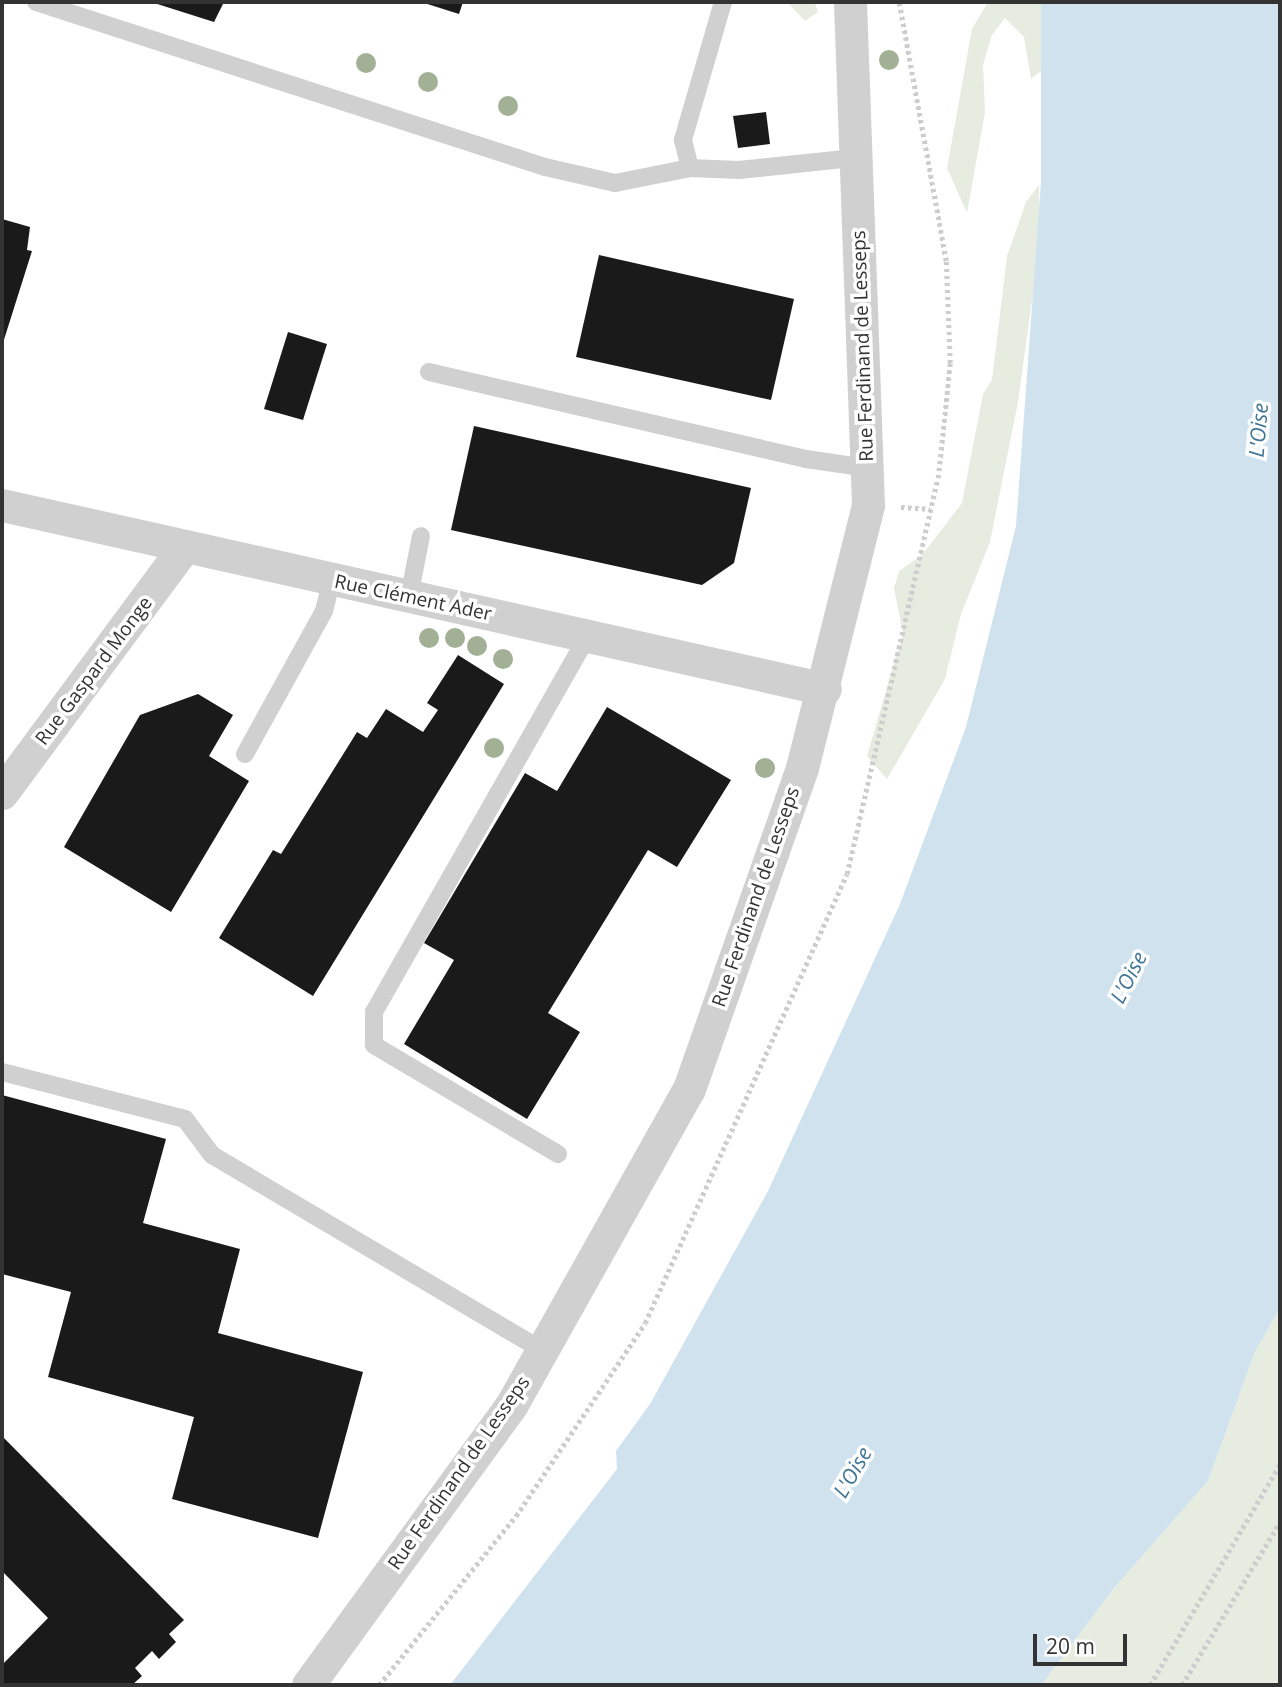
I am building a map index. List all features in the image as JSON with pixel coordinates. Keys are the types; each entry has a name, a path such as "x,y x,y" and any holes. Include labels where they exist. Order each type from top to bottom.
{"street":[{"name":"Rue Ferdinand de Lesseps","path":"308,1685 512,1404 689,1089 825,689 868,505 850,2"},
{"name":"Rue Clément Ader","path":"2,505 184,548 825,689"},
{"name":"Rue Gaspard Monge","path":"2,793 184,548"}],"lane":[{"path":"36,2 545,167 615,183 690,168 739,170 854,158"},
{"path":"690,168 683,140 723,2"},
{"path":"429,372 868,468"},
{"path":"409,597 421,536"},
{"path":"245,754 324,611 332,580"},
{"path":"558,1154 374,1045 374,1012 587,637"},
{"path":"2,1072 185,1119 212,1155 542,1350"}],"path":[{"path":"1150,1685 1280,1464"},
{"path":"1182,1685 1280,1522"}],"shaded area":[{"path":"787,2 815,2 818,12 805,21"},
{"path":"988,2 1047,2 1066,51 1031,79 1024,37 1005,18 992,35 983,65 985,112 967,213 947,168 972,29"},
{"path":"1039,185 1040,242 1018,402 990,542 961,614 945,679 887,779 867,756 903,633 894,588 899,571 922,555 962,503 983,394 992,380 1007,256 1026,202"},
{"path":"1280,1308 1280,1685 1041,1685 1114,1588 1208,1481 1255,1352"}],"water":[{"name":"L'Oise","path":"1041,2 1280,2 1280,1308 1255,1352 1208,1481 1114,1588 1041,1685 450,1685 617,1469 616,1451 650,1404 768,1191 900,904 966,727 1016,526 1041,182"}],"building":[{"path":"151,2 224,2 214,22"},
{"path":"421,2 463,2 459,14"},
{"path":"766,112 770,144 738,148 733,116"},
{"path":"2,219 30,227 27,250 32,251 2,346"},
{"path":"599,255 794,299 771,400 576,357"},
{"path":"288,332 327,344 303,420 264,409"},
{"path":"474,426 751,488 734,563 702,585 451,530"},
{"path":"458,655 504,684 313,996 219,938 273,850 281,854 357,732 367,738 386,709 423,732 438,710 427,703"},
{"path":"198,694 233,715 209,756 249,781 171,912 64,847 140,715"},
{"path":"607,707 731,780 677,867 648,850 548,1013 580,1032 527,1119 404,1044 454,960 424,943 525,773 557,791"},
{"path":"2,1095 166,1139 143,1223 240,1249 218,1333 363,1372 318,1538 172,1499 194,1417 48,1377 71,1292 2,1274"},
{"path":"2,1436 184,1620 169,1634 176,1642 159,1659 152,1651 135,1668 142,1676 132,1685 2,1685 2,1665 48,1618 2,1571"}]}
